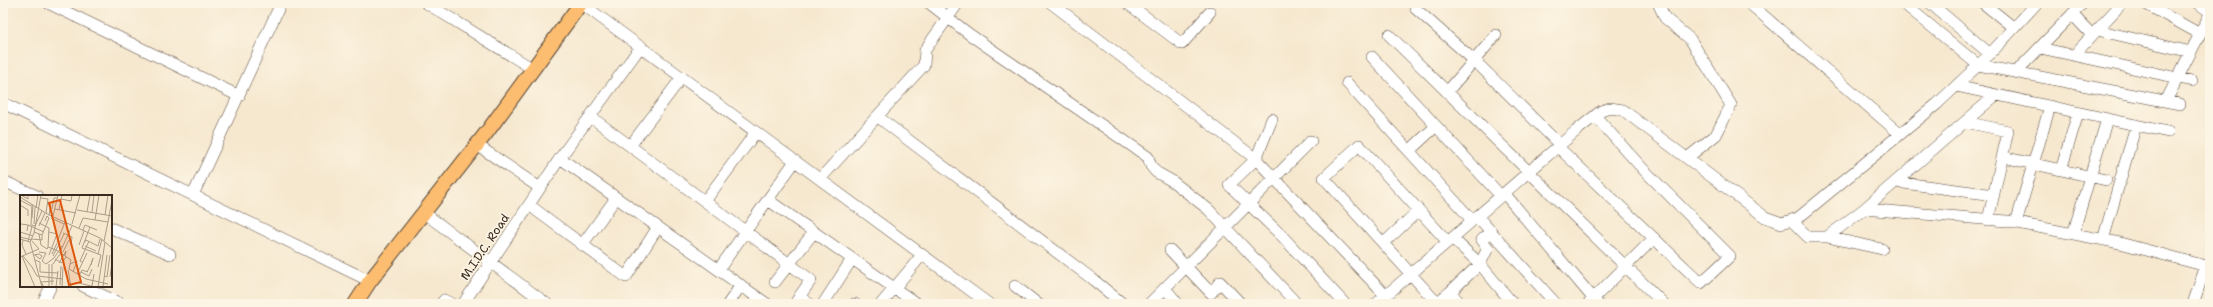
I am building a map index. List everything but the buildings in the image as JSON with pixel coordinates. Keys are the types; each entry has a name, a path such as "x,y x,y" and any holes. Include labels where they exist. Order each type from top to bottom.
{"main road":[{"path":"355,304 370,281 477,145 581,3"}],"street":[{"path":"48,3 239,96"},
{"path":"193,195 281,3"},
{"path":"426,3 533,69"},
{"path":"581,3 989,304"},
{"path":"929,3 1148,157 1151,166 1156,172 1172,181 1208,209 1297,304"},
{"path":"820,179 924,66 925,50 958,3"},
{"path":"1051,3 1256,160 1386,296"},
{"path":"1127,3 1182,44 1210,12"},
{"path":"1658,3 1665,18 1690,39 1731,105 1716,135 1687,158"},
{"path":"1749,3 1900,134"},
{"path":"1903,3 1978,65 2017,71 2180,104"},
{"path":"1930,3 1990,54"},
{"path":"1983,3 2014,28"},
{"path":"1376,304 1559,146 1595,116 1610,108 1623,110 1766,217 1782,223 1791,220 1806,213 1956,86 1990,54 2037,3"},
{"path":"2017,71 2083,3"},
{"path":"2074,55 2122,3"},
{"path":"2144,3 2200,34"},
{"path":"2166,101 2210,13 2198,3"},
{"path":"1416,9 1474,60 1559,146 1701,283 1730,256 1643,169 1595,116"},
{"path":"2072,14 2094,33 2191,52"},
{"path":"1447,92 1496,35"},
{"path":"1389,36 1664,304"},
{"name":"M.I.D.C. Road","path":"462,304 491,263 560,158 641,46"},
{"path":"2040,48 2192,80"},
{"path":"1372,57 1435,127 1502,194 1593,302 1654,238"},
{"path":"630,146 682,78"},
{"path":"1347,83 1409,151 1475,218 1491,231 1556,304"},
{"path":"1956,86 2168,132"},
{"path":"1827,238 1864,210 1996,95"},
{"path":"3,103 370,281"},
{"path":"2016,223 2050,106"},
{"path":"2061,170 2078,112"},
{"path":"591,117 811,280 797,300 810,304"},
{"path":"878,117 1091,278 1123,304"},
{"path":"1272,119 1256,160 1229,185 1345,304"},
{"path":"2073,234 2107,119"},
{"path":"1965,122 2008,131 1988,220"},
{"path":"2103,240 2136,125"},
{"path":"1409,151 1435,127"},
{"path":"705,201 756,132"},
{"path":"1149,304 1187,268 1311,141"},
{"path":"477,145 540,188"},
{"path":"1491,231 1482,240 1488,248 1480,264 1436,303 1411,273 1324,178 1359,145 1419,210 1450,240 1480,264 1513,304"},
{"path":"2003,157 2106,180"},
{"path":"560,158 767,304"},
{"path":"719,269 795,161"},
{"path":"3,181 35,195"},
{"path":"1896,182 1994,195"},
{"path":"582,245 616,198"},
{"path":"768,200 917,304"},
{"path":"529,205 626,277 658,227"},
{"path":"1384,244 1419,210"},
{"path":"1864,210 2016,223 2103,240 2208,266 2193,304"},
{"path":"424,213 547,304"},
{"path":"1791,220 1808,237 1827,238 1882,249"},
{"path":"112,228 170,254"},
{"path":"775,282 814,232"},
{"path":"1170,250 1211,293 1220,282 1240,304"},
{"path":"881,304 922,255"},
{"path":"823,304 852,259"},
{"path":"728,304 741,285"},
{"path":"1015,286 1038,304"},
{"path":"42,304 50,287"},
{"path":"85,287 121,304"},
{"path":"1165,288 1178,304"},
{"path":"1450,292 1461,304"},
{"path":"441,304 444,300 452,304"}]}
